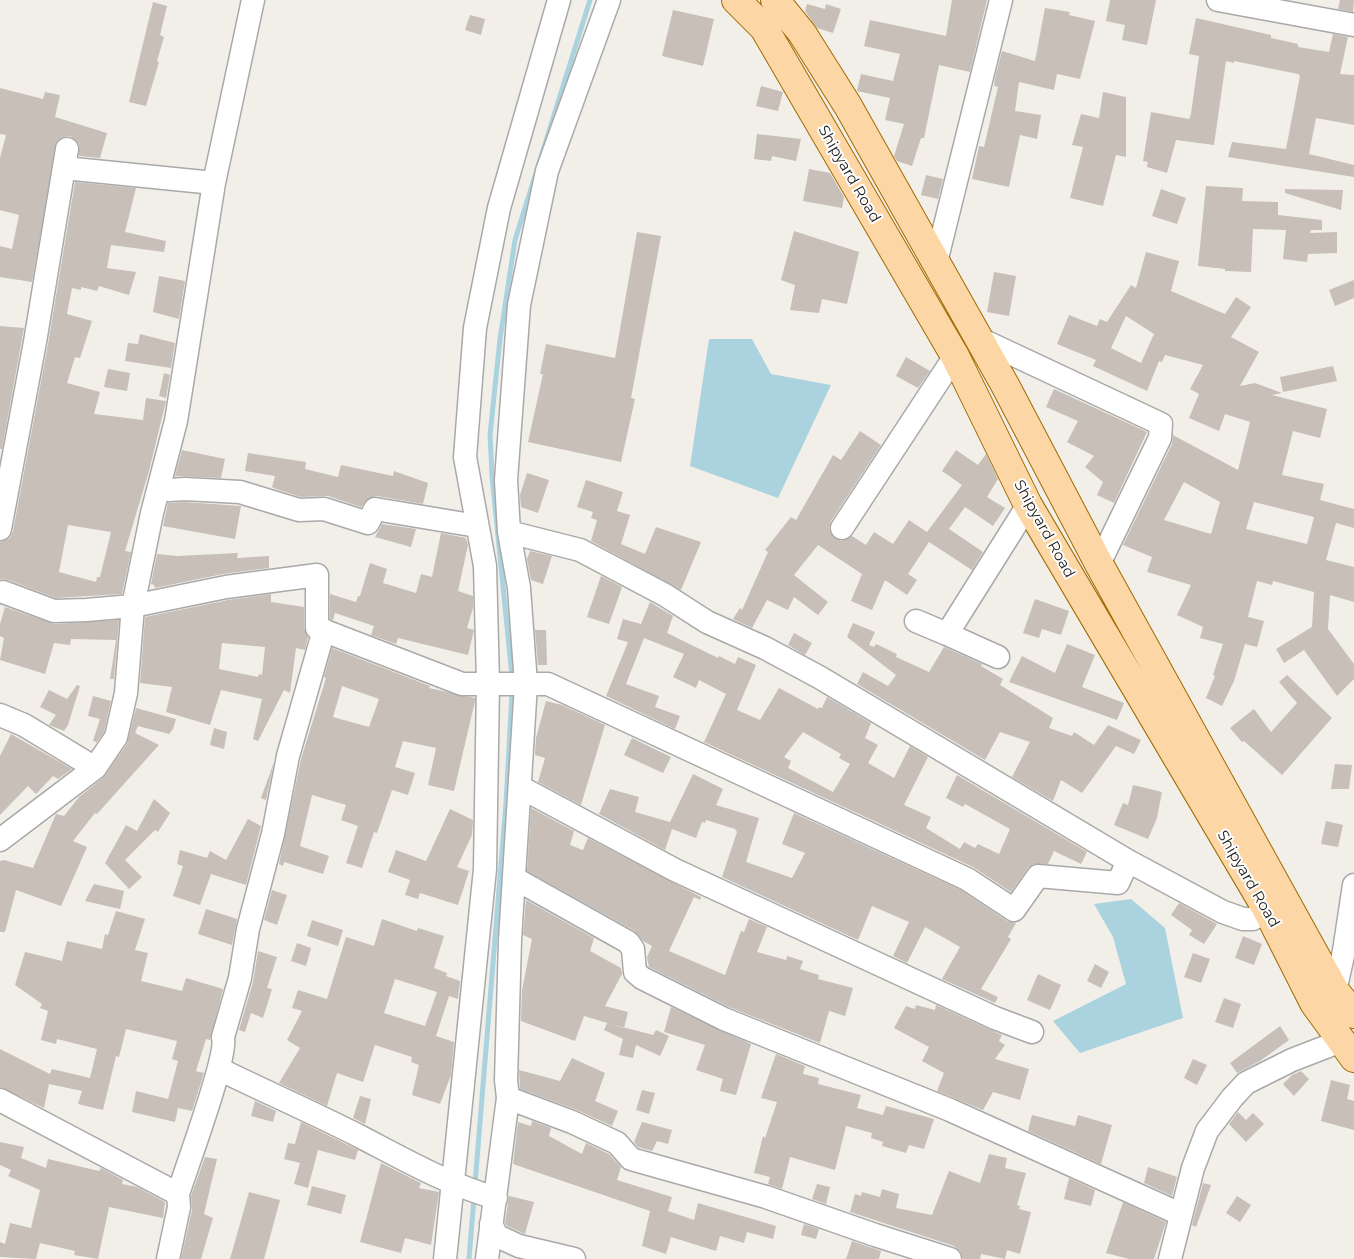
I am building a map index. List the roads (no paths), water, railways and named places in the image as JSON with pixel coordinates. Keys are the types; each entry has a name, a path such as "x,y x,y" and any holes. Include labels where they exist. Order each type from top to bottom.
{"main road":[{"name":"Shipyard Road","path":"736,0 764,28 955,356 1028,505 1266,908 1314,1003 1347,1049"},
{"path":"775,0 802,33 848,106 980,339 1100,564 1336,991 1354,1014"}],"street":[{"path":"0,840 95,768 116,737 126,693 132,606 152,513 176,421 214,183 253,0"},
{"path":"559,0 499,208 475,328 465,457 484,566 488,683 485,869 475,1191 497,1236 519,1246 574,1259"},
{"path":"445,1259 475,1191 508,1098 506,1070 514,878 526,684 519,588 509,532 506,480 518,305 547,171 609,0"},
{"path":"936,262 1001,0"},
{"path":"1218,0 1354,25"},
{"path":"0,529 5,473 36,342 65,158 214,183"},
{"path":"980,339 1161,424 1160,438 1100,564"},
{"path":"842,528 955,356"},
{"path":"160,486 169,490 240,492 299,510 324,509 368,523 375,509 477,526"},
{"path":"947,634 1028,505"},
{"path":"509,532 580,550 665,594 707,622 765,648 819,678 1128,861 1223,912 1243,919 1253,919 1266,908"},
{"path":"1,596 54,611 132,606 226,587 317,575 317,628 462,684 548,684 967,879 1014,910 1038,876 1118,883 1128,861"},
{"path":"916,621 998,657"},
{"path":"168,1259 179,1207 178,1194 219,1069 224,1042 223,1037 240,978 248,929 273,834 288,756 324,630"},
{"path":"0,715 24,725 95,768"},
{"path":"520,787 675,870 995,1018 1032,1032"},
{"path":"514,878 621,937 633,949 635,972 642,978 724,1019 916,1096 1180,1214"},
{"path":"1336,991 1354,885"},
{"path":"1170,1259 1193,1168 1208,1131 1232,1098 1246,1083 1292,1060 1347,1049"},
{"path":"219,1069 475,1191"},
{"path":"508,1098 572,1122 617,1143 631,1159 766,1197 875,1236 950,1259"},
{"path":"0,1100 178,1194"},
{"path":"487,1259 490,1224"}],"water":[{"path":"709,339 752,339 771,374 831,385 778,498 690,466"},
{"path":"1131,899 1165,928 1183,1018 1080,1053 1053,1021 1126,984 1113,937 1094,904"}],"waterway":[{"path":"512,676 492,476 490,435 500,339 515,240 590,0"},
{"path":"475,1184 506,803 512,694"},
{"path":"469,1259 474,1198"}]}
